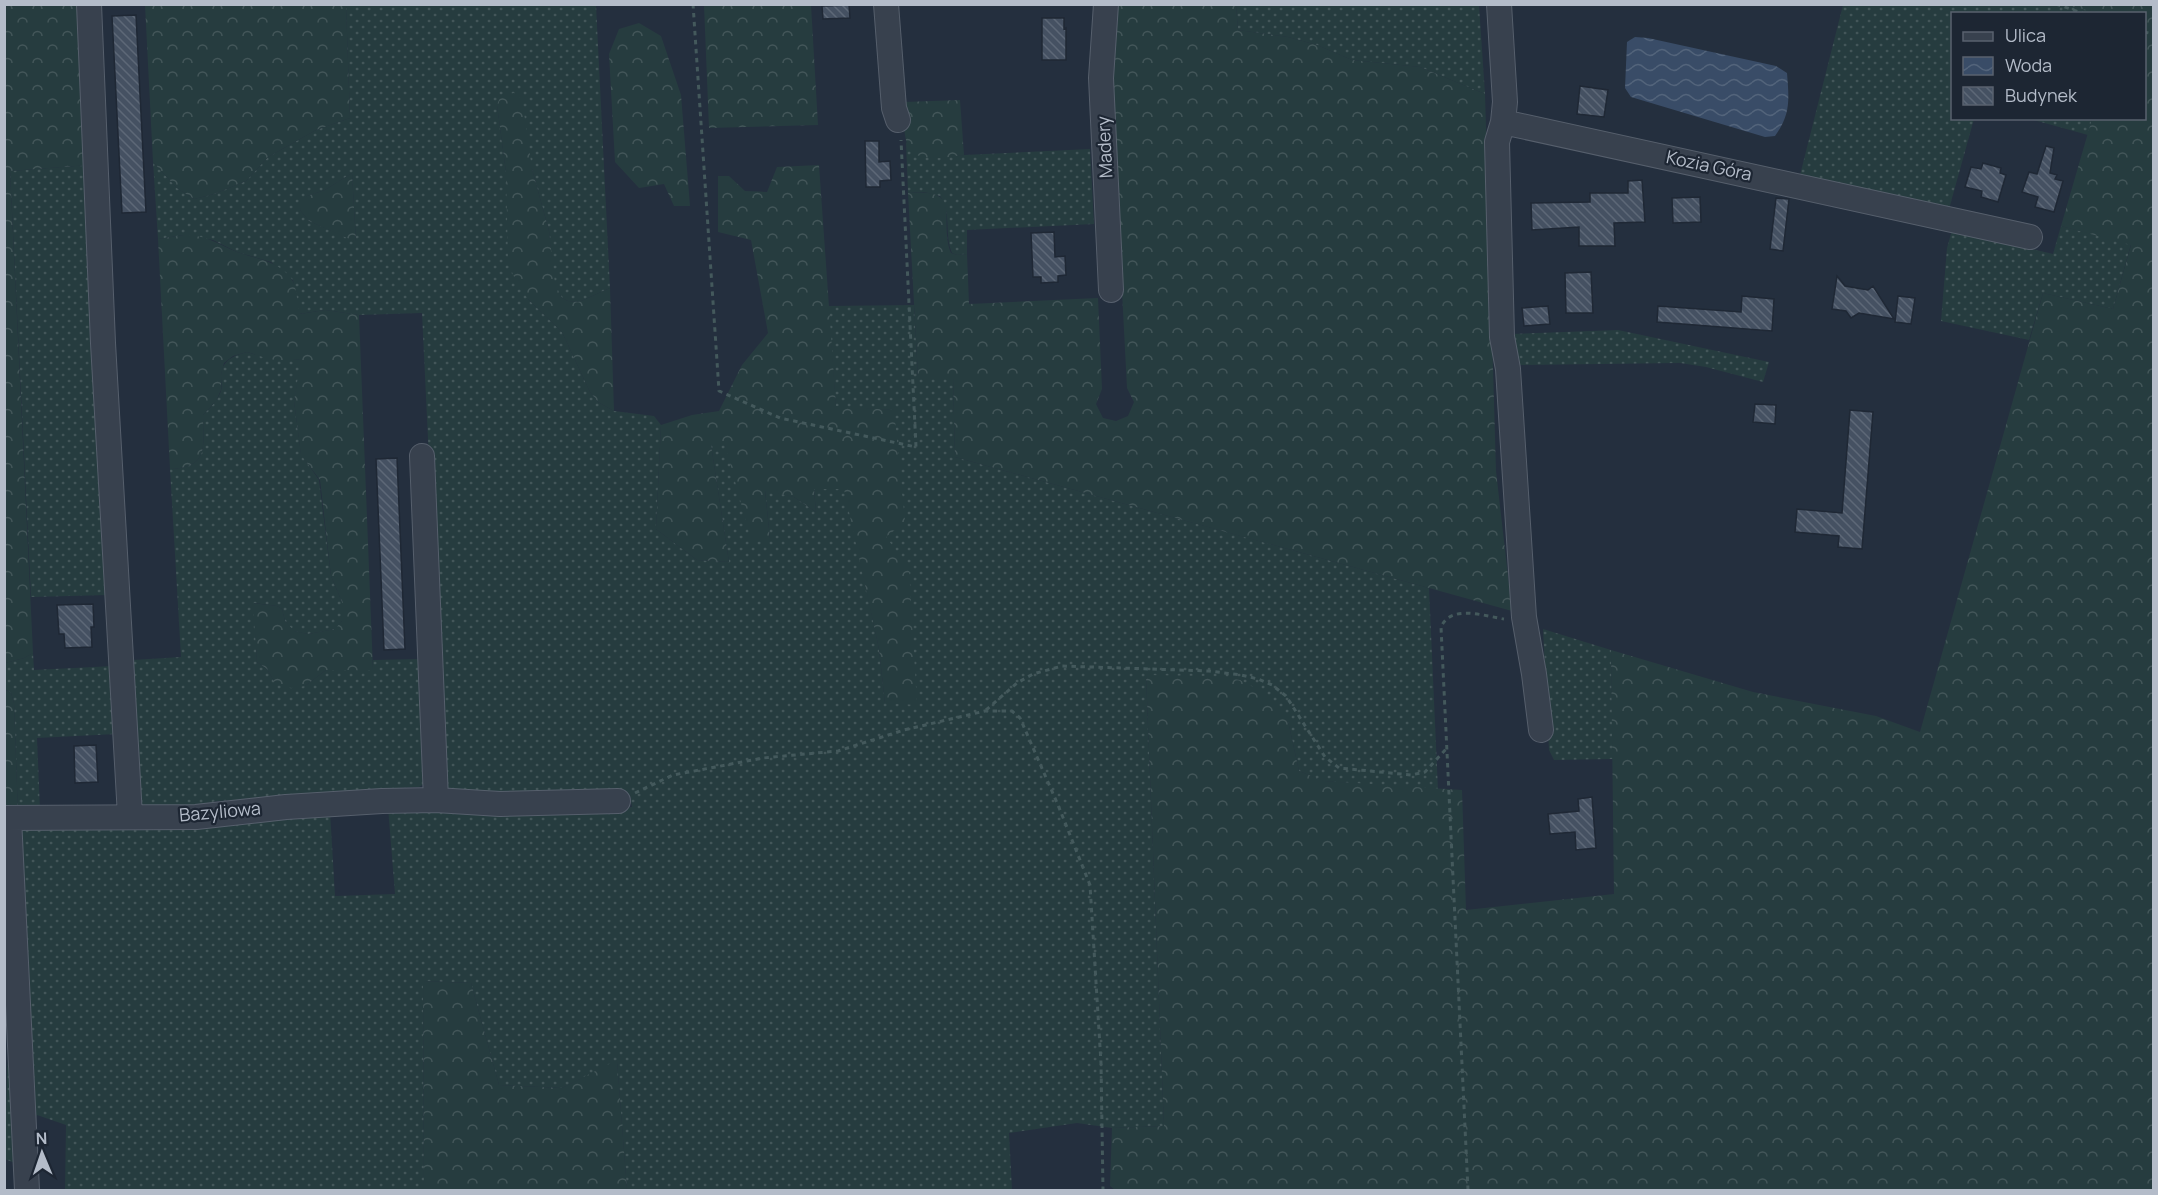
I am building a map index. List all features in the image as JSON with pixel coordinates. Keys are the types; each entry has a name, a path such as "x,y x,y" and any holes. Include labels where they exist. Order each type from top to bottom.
{"street":[{"path":"89,4 103,343 130,816"},
{"path":"886,4 894,108 898,120"},
{"name":"Madery","path":"1106,4 1101,78 1111,290"},
{"path":"1499,4 1505,102 1503,122 1497,142 1502,337 1508,369 1524,617 1541,730"},
{"name":"Kozia Góra","path":"1503,122 2030,237"},
{"path":"422,456 436,800"},
{"name":"Bazyliowa","path":"7,818 196,817 286,807 382,801 436,800 500,804 618,801"},
{"path":"7,818 27,1191"}],"path":[{"path":"693,4 719,391 780,418 916,447 901,134 898,120"},
{"path":"2056,4 2079,12"},
{"path":"1468,1191 1441,627 1444,619 1455,613 1504,619 1524,617"},
{"path":"985,711 1017,683 1034,674 1062,666 1209,671 1241,675 1272,685 1286,696 1325,757 1340,768 1411,775 1425,772 1447,747"},
{"path":"618,801 673,775 763,758 838,751 904,730 985,711 1012,711 1020,718 1058,804 1090,885 1101,1063 1103,1191"}],"green space":[{"path":"2066,4 2095,12 1951,12 1951,120 1974,120 1949,209 1800,175 1843,5"},
{"path":"5,5 81,5 89,165 10,171 33,653 5,663"},
{"path":"145,5 346,5 350,118 316,130 268,157 246,181 214,194 194,199 177,188 153,162"},
{"path":"346,5 596,5 610,288 579,302 562,298 554,284 549,231 532,169 497,105 528,299 562,332 590,392 598,402 614,411 654,416 661,425 656,529 697,560 729,562 711,445 725,445 770,539 765,490 794,497 816,512 814,489 845,489 879,649 885,703 886,537 894,410 836,407 828,306 914,305 918,377 953,376 955,457 1429,588 1438,790 1323,781 1299,771 1288,721 1146,676 1164,1126 1112,1128 1077,1123 1009,1133 1012,1190 627,1190 617,1061 562,1088 499,1085 471,983 423,981 424,1190 65,1190 66,1125 37,1115 22,1166 5,1159 7,1068 16,1022 5,1016 5,830 330,811 335,896 395,894 388,807 485,813 632,807 630,795 529,798 445,795 422,313 359,315 325,310 299,314 293,280 271,262 237,252 213,240 184,235 158,239 153,162 177,188 194,199 214,194 246,181 268,157 316,130 350,118","holes":["352,173 356,241 309,221 300,210 307,196 325,190"]},
{"path":"704,5 811,5 818,125 709,128"},
{"path":"1117,5 1236,5 1238,30 1288,37 1317,45 1352,60 1420,67 1485,94 1496,471 1512,611 955,457 953,377 918,377 908,193 937,195 943,200 951,253 967,254 969,304 1098,298 1102,389 1096,404 1103,418 1116,421 1128,416 1134,402 1127,388 1112,97"},
{"path":"1236,5 1479,5 1485,94 1420,67 1352,60 1317,45 1288,37 1238,30"},
{"path":"2066,5 2153,5 2153,1190 1115,1190 1110,1186 1112,1128 1164,1126 1146,675 1211,676 1240,680 1259,690 1288,721 1299,771 1324,781 1462,790 1466,910 1614,894 1611,650 1753,692 1876,716 1920,732 2043,293 2113,309 2131,245 2061,226 2092,120 2146,120 2146,12 2095,12"},
{"path":"639,23 661,36 681,95 690,206 674,206 664,184 639,188 615,162 609,54 619,29"},
{"path":"514,93 522,99 532,169 549,231 555,284 562,298 579,302 610,288 614,411 598,402 590,392 562,332 528,299 513,275 508,260 506,172 497,105 501,95"},
{"path":"960,100 964,155 930,158 915,154 909,148 906,140 904,102"},
{"path":"2034,120 2092,120 2088,135"},
{"path":"906,142 912,150 932,158 1090,149 1094,224 967,230 967,254 952,253 948,239 946,209 940,196 924,192 908,193"},
{"path":"89,165 109,595 31,597 10,171"},
{"path":"819,165 836,406 894,410 905,522 886,537 909,568 917,705 885,703 879,649 844,489 814,489 816,512 794,497 765,491 770,539 752,543 725,445 711,445 729,562 697,560 656,529 661,425 692,415 719,411 742,365 768,333 751,240 718,232 718,176 729,176 745,191 767,192 777,167"},
{"path":"352,173 356,242 309,221 300,210 307,196 325,190"},
{"path":"2061,226 2131,244 2113,309 2043,293 2029,340 1941,321 1947,248 1952,230 2053,254"},
{"path":"184,235 205,238 279,267 293,281 300,314 325,310 359,315 373,670 326,670 305,686 291,688 274,681 267,669 257,662 253,603 277,606 282,609 285,621 294,631 308,634 335,629 342,621 342,602 331,576 320,480 301,455 294,401 301,359 283,361 247,352 233,356 224,363 221,390 216,401 203,415 202,453 192,464 170,469 158,239"},
{"path":"1618,330 1769,362 1763,382 1706,367 1680,363 1516,365 1512,334"},
{"path":"247,352 287,360 302,359 294,401 301,454 319,480 331,576 342,602 342,621 336,629 308,634 293,631 285,621 282,609 277,606 254,603 257,662 267,669 274,681 305,686 326,670 373,670 373,660 421,659 427,782 419,787 379,789 378,793 217,801 188,807 135,806 133,660 181,657 170,469 192,464 202,453 203,415 220,394 224,366 233,357"},
{"path":"1543,629 1611,650 1613,759 1554,760 1549,750"},
{"path":"33,653 34,670 113,666 116,734 37,738 40,810 18,814 14,703 11,693 5,689 5,663"},
{"path":"4,689 11,693 14,703 18,814 5,814"},
{"path":"423,981 471,983 499,1085 562,1088 617,1060 627,1190 424,1190"}],"water":[{"path":"1635,37 1776,66 1787,73 1788,106 1784,121 1775,136 1765,137 1631,97 1625,88 1627,42"}],"building":[{"path":"849,5 850,18 823,19 822,6"},
{"path":"136,15 146,212 122,213 112,16"},
{"path":"1042,18 1064,18 1066,60 1042,60"},
{"path":"1580,86 1608,90 1604,117 1577,114"},
{"path":"865,141 879,141 879,162 890,161 891,180 880,181 880,187 866,187"},
{"path":"2046,146 2054,148 2050,173 2057,175 2055,179 2063,181 2054,212 2035,207 2038,197 2022,192 2029,172 2037,174"},
{"path":"1983,163 2001,168 2000,173 2006,175 1998,202 1981,197 1982,191 1965,187 1971,167 1981,169"},
{"path":"1642,180 1645,222 1614,223 1615,246 1579,246 1579,227 1532,230 1531,203 1590,202 1590,193 1628,193 1628,181"},
{"path":"1700,197 1701,222 1673,223 1672,198"},
{"path":"1776,198 1789,199 1783,251 1770,249"},
{"path":"1054,232 1055,257 1065,256 1066,275 1058,276 1058,282 1041,283 1041,277 1033,277 1031,233"},
{"path":"1591,272 1593,313 1566,313 1565,273"},
{"path":"1837,276 1845,286 1868,290 1873,286 1894,319 1859,313 1851,318 1846,311 1832,309"},
{"path":"1742,296 1774,299 1772,331 1657,322 1658,306 1741,312"},
{"path":"1898,296 1915,298 1911,324 1895,322"},
{"path":"1548,306 1550,324 1524,326 1522,308"},
{"path":"1755,404 1776,405 1775,424 1753,422"},
{"path":"1850,410 1873,412 1862,549 1838,547 1839,536 1795,532 1797,509 1842,513"},
{"path":"397,458 405,649 384,650 376,459"},
{"path":"93,604 92,647 65,648 64,634 59,634 57,605"},
{"path":"96,745 98,782 75,783 74,746"},
{"path":"1592,797 1596,848 1576,850 1575,832 1550,834 1548,814 1579,811 1578,799"}]}
